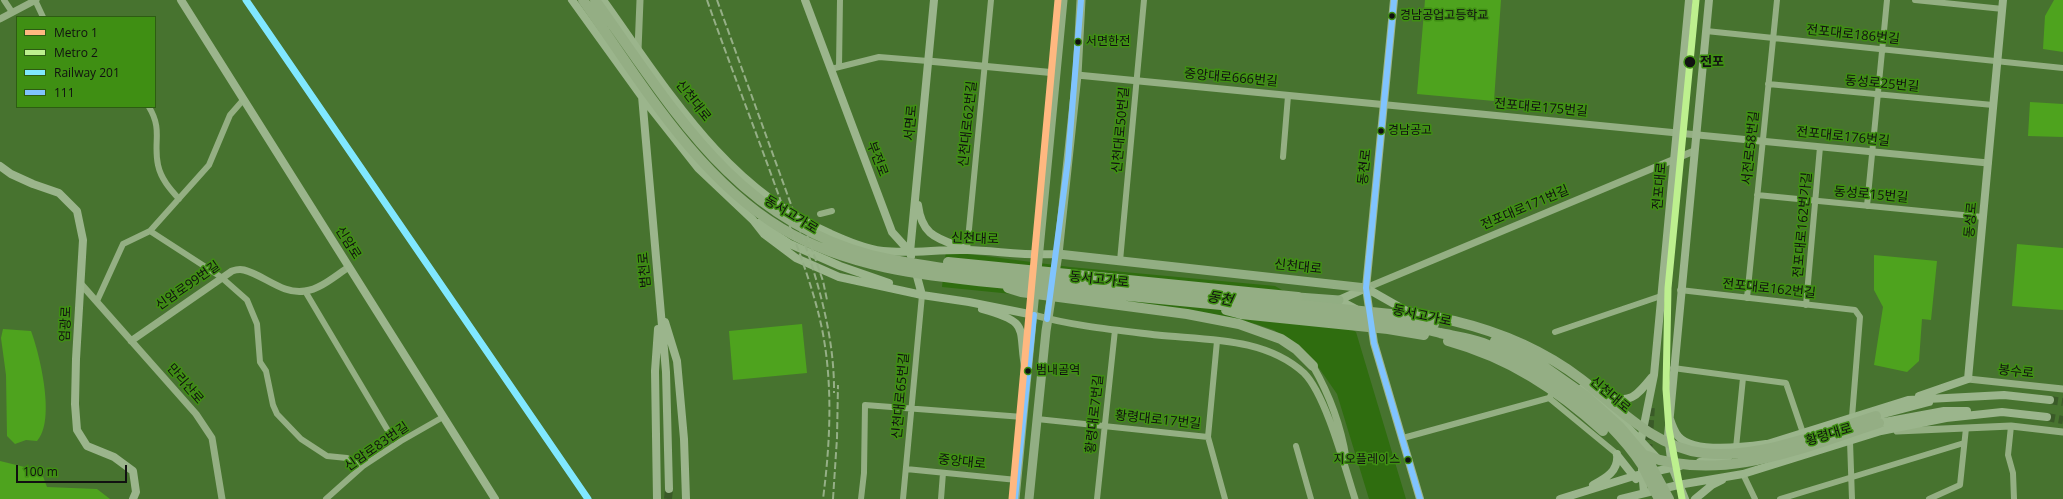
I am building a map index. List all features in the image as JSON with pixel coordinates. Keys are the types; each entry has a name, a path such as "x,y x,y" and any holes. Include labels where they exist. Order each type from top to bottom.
{"highway":[{"name":"동서고가로","path":"583,0 669,120 701,161 732,192 761,214 782,228 813,244 865,263 904,272 1206,304 1390,321 1482,342 1532,366 1581,402 1614,431 1642,465 1659,499"},
{"name":"동서고가로","path":"595,0 679,117 723,169 759,201 812,233 869,254 906,262 972,272 1391,314 1485,336 1535,360 1586,396 1620,427 1648,460 1669,499"},
{"path":"869,254 1298,296"},
{"path":"991,282 1021,292 1187,314 1239,324 1281,339 1296,349 1313,366"},
{"path":"1206,304 1241,314 1388,329 1433,337 1478,349 1527,373 1576,407 1620,444 1662,462 1718,467 1801,448 1879,423"},
{"path":"1391,314 1420,313 1487,329 1542,353 1580,378 1638,426 1660,439 1684,449 1723,454 1767,449 1879,423"}],"main road":[{"name":"신암로","path":"181,0 495,499"},
{"path":"572,0 642,97 698,168 753,220 790,244 833,263 922,295 969,302 1034,315"},
{"name":"신천대로","path":"603,0 674,100 716,152 752,186 790,214 844,240 882,251 910,252 966,250 1040,256 1058,254 1366,288 1414,315 1484,332 1539,357 1590,393 1669,468 1678,485"},
{"name":"부전로","path":"805,0 892,232 910,252"},
{"name":"서면로","path":"910,252 934,0"},
{"path":"1015,499 1026,374 1040,256 1063,0"},
{"path":"1029,499 1047,319 1058,254 1077,75 1081,0"},
{"name":"동천로","path":"1394,0 1366,288 1374,343 1420,499"},
{"name":"전포대로","path":"1638,475 1641,440 1654,375 1689,0"},
{"path":"1669,468 1669,414 1708,0"},
{"name":"동성로","path":"1968,379 2003,0"},
{"name":"범천로","path":"638,50 666,372 669,489"},
{"name":"엄광로","path":"0,166 28,182 59,193 77,211 83,240 75,404 77,430 87,446 114,457 133,471 136,492 133,499"},
{"name":"서면로","path":"917,186 920,217 927,231 942,240 966,250"},
{"path":"910,252 922,295"},
{"path":"1298,296 1340,300 1366,288"},
{"name":"신천대로","path":"1340,300 1388,325 1480,346 1530,370 1580,405 1604,428 1641,440"},
{"path":"969,302 980,308 1014,320 1020,327 1023,338 1022,356 1026,374"},
{"path":"657,499 655,371 660,306"},
{"path":"660,306 677,361 684,439 686,499"},
{"path":"1590,393 1620,401 1631,399 1639,394 1654,375"},
{"path":"1908,400 1968,379"},
{"name":"황령대로","path":"1560,499 1638,475 1737,456 1766,444 1908,400 2004,395 2050,400"},
{"path":"1879,423 1945,398"},
{"path":"1879,423 1944,411 2002,412 2047,418"},
{"path":"1669,414 1674,430 1684,441 1696,445 1736,448 1766,444"},
{"name":"황령대로","path":"1621,499 1646,496 1678,485 1743,474 1850,441 1879,423"},
{"path":"1617,454 1638,475 1646,496"},
{"path":"1576,495 1608,477 1615,469 1618,461 1617,454"},
{"path":"1696,499 1712,485 1731,476"},
{"path":"1678,485 1685,499"}],"street":[{"path":"4,0 12,12"},
{"path":"0,18 36,0 43,16"},
{"path":"638,50 640,0"},
{"path":"839,67 840,0"},
{"name":"신천대로62번길","path":"966,250 991,0"},
{"name":"신천대로50번길","path":"1120,261 1144,0"},
{"name":"서전로58번길","path":"1747,298 1776,0"},
{"path":"1867,206 1887,0"},
{"path":"1915,0 2002,9"},
{"name":"전포대로186번길","path":"1706,31 2063,68"},
{"path":"830,69 880,57 1056,73"},
{"name":"중앙대로666번길","path":"1077,75 1383,105"},
{"name":"동성로25번길","path":"1768,84 1993,106"},
{"path":"1283,157 1288,96"},
{"path":"97,301 123,244 150,231 209,165 230,115 244,99"},
{"name":"전포대로175번길","path":"1383,105 1695,135"},
{"path":"150,108 157,122 157,154 160,173 166,184 179,199"},
{"name":"전포대로176번길","path":"1695,135 1988,163"},
{"name":"전포대로162번가길","path":"1806,305 1820,147"},
{"name":"전포대로171번길","path":"1366,288 1694,151"},
{"name":"동성로15번길","path":"1757,195 1983,217"},
{"path":"820,214 832,211"},
{"path":"150,231 221,277 247,300 257,324 260,362 266,371 273,405 277,414 301,439 327,456 347,458 363,466"},
{"path":"349,267 320,285 305,292 387,429"},
{"name":"신암로99번길","path":"131,341 221,277 232,271 243,269 276,285 305,292"},
{"name":"만리산로","path":"81,284 196,414 212,438 222,499"},
{"name":"전포대로162번길","path":"1680,290 1855,310"},
{"name":"신천대로65번길","path":"903,499 922,295"},
{"path":"1555,332 1661,296"},
{"name":"황령대로","path":"1852,417 1860,317 1855,310"},
{"path":"1034,315 1047,319 1115,330 1246,344 1268,350 1304,374 1316,390 1355,499"},
{"name":"황령대로7번길","path":"1097,499 1115,330"},
{"name":"황령대로17번길","path":"1217,341 1208,437 1225,499"},
{"path":"1313,366 1324,386 1336,418 1345,452 1349,480"},
{"path":"1673,368 1786,383 1803,432"},
{"path":"1736,448 1743,378"},
{"name":"봉수로","path":"1968,379 2063,389"},
{"path":"1403,438 1549,398 1556,388"},
{"path":"1549,398 1617,454"},
{"path":"861,499 864,473 865,405 1023,417"},
{"name":"신암로83번길","path":"326,499 363,466 401,441 443,417"},
{"name":"황령대로17번길","path":"1037,419 1208,437"},
{"path":"1879,423 1966,428 2011,426 2063,432"},
{"path":"2011,426 2008,455 2013,474 2014,499"},
{"path":"1929,499 1960,485 1966,428"},
{"path":"1850,441 1852,499"},
{"path":"1780,499 1964,443"},
{"path":"1296,446 1311,499"},
{"name":"중앙대로","path":"906,469 1017,480"},
{"path":"940,499 943,473"},
{"path":"1743,474 1755,499"}],"shaded area":[{"path":"1425,0 1501,0 1494,101 1417,94"},
{"path":"2054,0 2063,0 2063,52 2043,49 2045,16"},
{"path":"2030,102 2063,104 2063,137 2028,136"},
{"path":"2017,244 2063,248 2063,310 2012,306"},
{"path":"1874,255 1937,261 1931,320 1922,319 1919,361 1907,372 1874,365 1883,307 1874,290"},
{"path":"802,324 807,373 733,380 729,331"},
{"path":"3,329 31,331 35,342 42,371 46,404 43,432 37,441 26,440 15,444 7,436 6,375 1,338"},
{"path":"0,461 41,471 47,487 97,489 110,499 0,499"}],"water":[{"name":"동천","path":"946,251 1070,267 1275,286 1356,332 1406,499 1369,499 1337,394 1319,368 1302,350 1274,330 1256,324 1192,312 942,287"}],"tunnel":[{"path":"2050,400 2063,402"},
{"path":"1648,452 1651,406"},
{"path":"2047,417 2063,420"},
{"path":"668,499 669,489"}],"railway":[{"path":"707,0 801,257 820,318 826,354 829,396 829,437 823,499"},
{"path":"717,0 799,227 817,282 830,337 834,393"},
{"path":"804,226 823,281 827,300"},
{"path":"833,499 837,438 838,385"}],"metro line":[{"name":"1","path":"1012,499 1058,0"},
{"name":"2","path":"1682,499 1669,429 1666,389 1668,288 1696,0"}],"rail line":[{"name":"201","path":"246,0 588,499"}],"transit line":[{"name":"111","path":"1047,319 1068,160 1081,0"},
{"name":"111","path":"1394,0 1366,288 1374,343 1420,499"},
{"name":"111","path":"1015,499 1034,315"}],"place":[{"name":"경남공업고등학교","path":"1392,16"},
{"name":"서면한전","path":"1078,42"},
{"name":"전포","path":"1690,62"},
{"name":"경남공고","path":"1381,131"},
{"name":"범내골역","path":"1028,371"},
{"name":"지오플레이스","path":"1408,460"}]}
